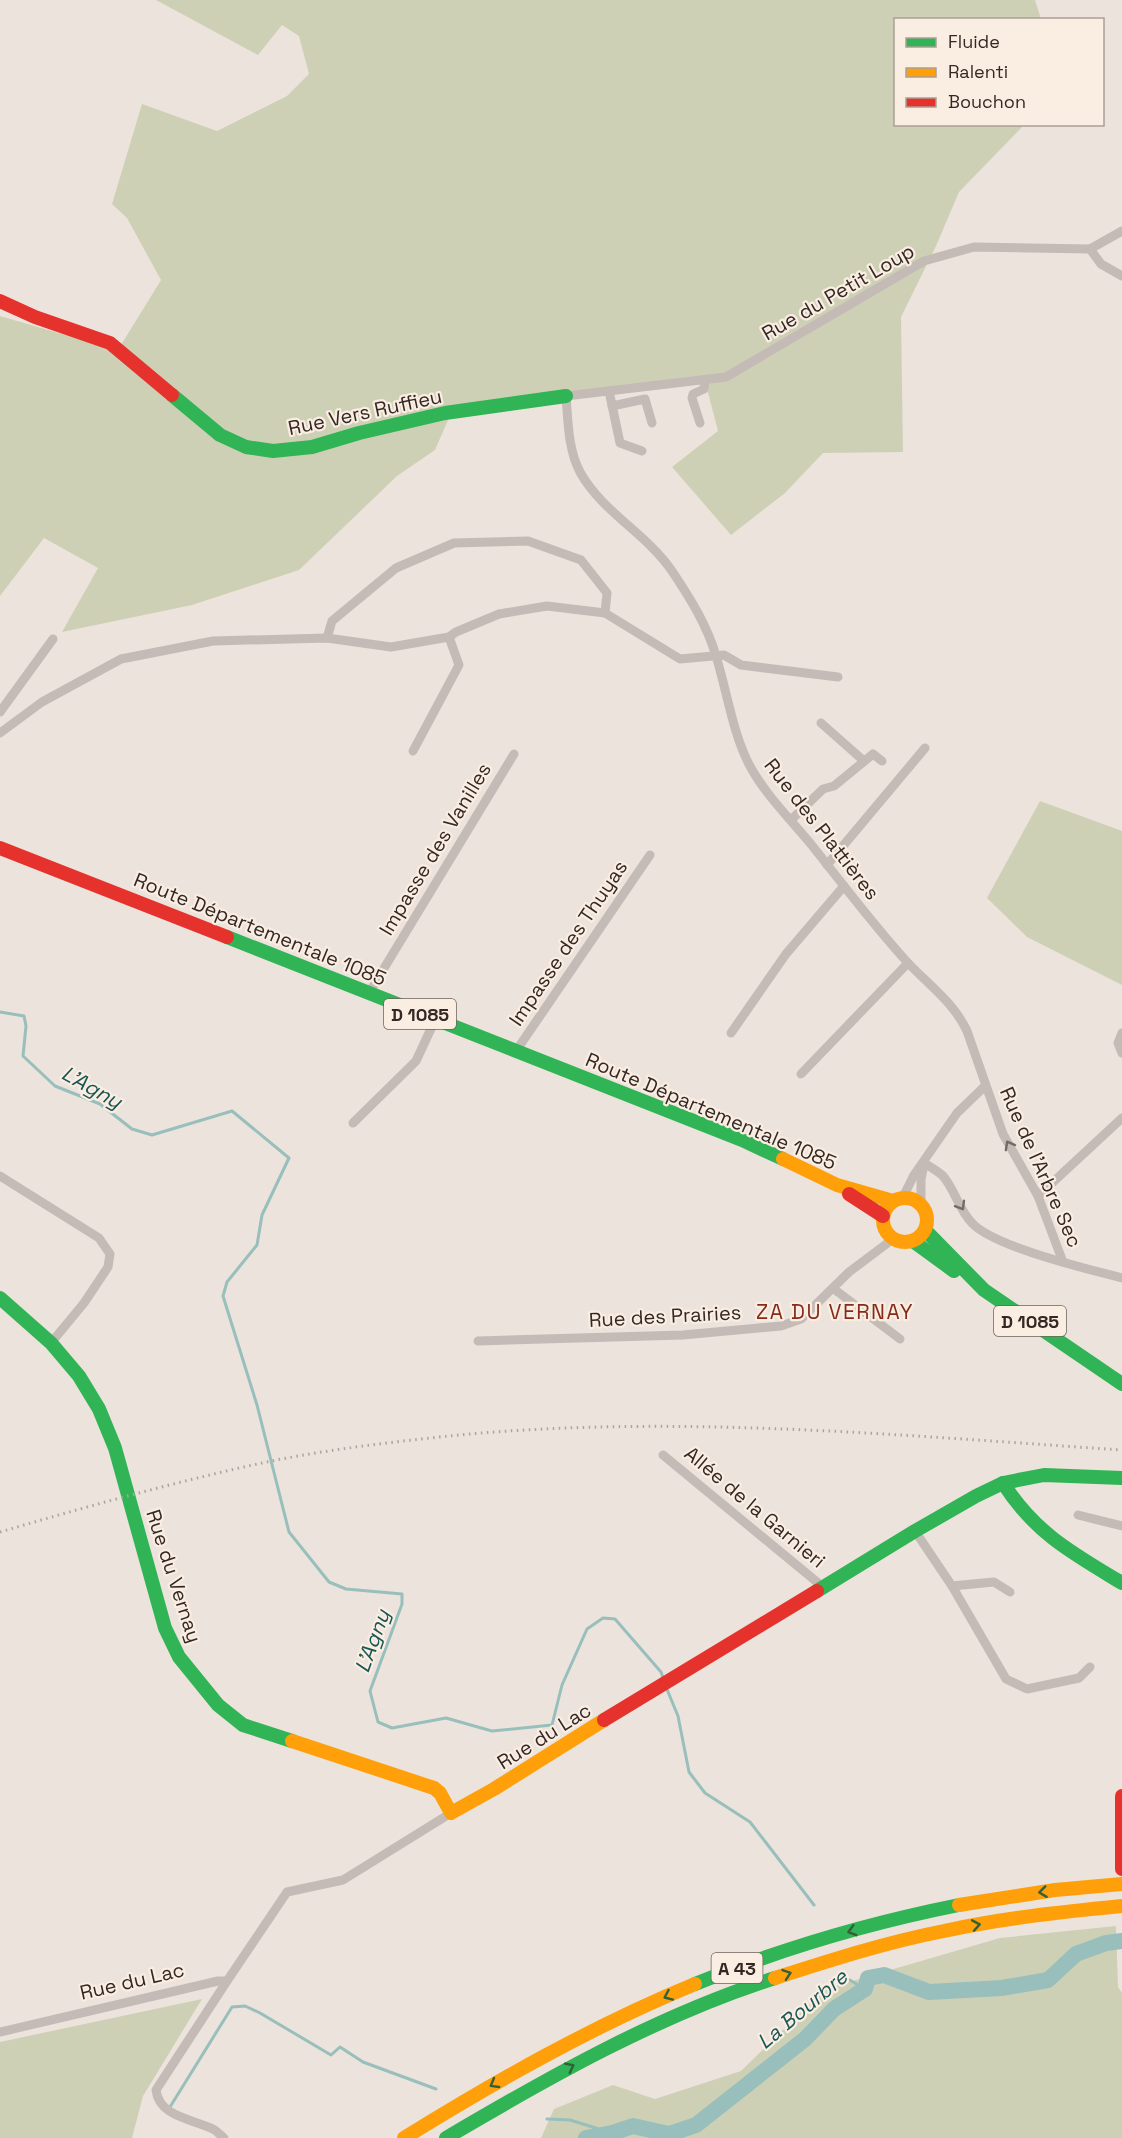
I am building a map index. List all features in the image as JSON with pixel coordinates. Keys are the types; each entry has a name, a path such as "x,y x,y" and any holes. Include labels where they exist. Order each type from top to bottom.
{"main road":[{"name":"Rue Vers Ruffieu","path":"0,301 35,317 110,343 220,435 246,447 273,451 312,447 367,431 445,413 566,396"},
{"name":"Route Départementale 1085","path":"0,848 742,1140 837,1185"},
{"name":"D 1085","path":"837,1185 898,1199"},
{"name":"D 1085","path":"837,1185 883,1216"},
{"path":"913,1198 921,1204 928,1221 925,1230 913,1241 899,1242 886,1233 883,1216 886,1207 898,1199 913,1198"},
{"name":"D 1085","path":"925,1230 984,1290"},
{"name":"D 1085","path":"913,1241 1122,1384"},
{"name":"Rue du Vernay","path":"0,1298 51,1342 79,1376 99,1409 108,1430 165,1628 178,1657 196,1680 218,1705 243,1725 428,1786 440,1793 452,1813"},
{"name":"Rue du Lac","path":"452,1813 976,1496 1022,1478 1044,1475 1101,1476 1122,1479"},
{"path":"1003,1484 1014,1504 1044,1534 1122,1583"},
{"path":"1122,1796 1122,1869"},
{"name":"A 43","path":"404,2138 533,2061 603,2025 736,1968 807,1944 907,1916 1022,1894 1122,1884"},
{"name":"A 43","path":"446,2138 544,2080 614,2045 693,2009 779,1976 864,1950 960,1927 1031,1915 1122,1906"}],"street":[{"path":"1122,231 1090,249 1101,264 1122,276"},
{"name":"Rue du Petit Loup","path":"566,396 726,377 924,261 974,248 1090,249"},
{"path":"700,423 692,398 693,394 704,388 705,381"},
{"path":"609,391 620,443 642,451"},
{"name":"Rue des Plattières","path":"566,396 570,440 579,470 598,495 651,545 671,569 702,619 716,655 736,728 750,768 843,886 908,963 961,1017 985,1086"},
{"path":"612,406 645,399 652,423"},
{"path":"327,638 332,621 396,568 454,543 528,541 581,561 607,593 605,613"},
{"path":"0,733 42,702 121,659 213,641 327,638 391,648 449,637 499,614 547,606 605,613 680,659 724,655 741,665 838,677"},
{"path":"413,751 459,665 449,637"},
{"path":"0,712 53,639"},
{"path":"821,723 864,761"},
{"path":"827,864 925,748"},
{"name":"Impasse des Vanilles","path":"369,993 514,754"},
{"path":"790,820 823,789 834,786 873,754 882,761"},
{"name":"Impasse des Thuyas","path":"516,1051 650,855"},
{"path":"731,1033 786,954 843,886"},
{"path":"801,1074 908,963"},
{"path":"352,1123 416,1061 435,1020"},
{"path":"1122,1033 1118,1043 1122,1053"},
{"path":"898,1199 957,1113 985,1086"},
{"name":"Rue de l'Arbre Sec","path":"985,1086 1003,1134 1038,1196 1063,1262"},
{"path":"1038,1196 1122,1118"},
{"path":"921,1204 924,1162"},
{"path":"924,1162 943,1177 971,1223 982,1232 1063,1262 1122,1278"},
{"path":"0,1176 99,1238 110,1254 108,1267 84,1303 51,1342"},
{"name":"Rue des Prairies","path":"478,1341 683,1335 771,1328 801,1319 849,1272 893,1239"},
{"path":"834,1289 900,1340"},
{"name":"Allée de la Garnieri","path":"663,1455 824,1587"},
{"path":"1078,1515 1122,1526"},
{"path":"915,1531 952,1586 1006,1679 1027,1689 1079,1678 1089,1667"},
{"path":"952,1586 994,1582 1010,1592"},
{"name":"Rue du Lac","path":"0,2032 218,1981 227,1981 287,1892 344,1880 452,1813"},
{"path":"224,2138 214,2129 171,2113 157,2099 156,2090 227,1981"}],"green space":[{"path":"156,0 1035,0 1041,18 894,18 894,126 1023,126 959,192 936,246 901,317 903,452 823,453 785,493 731,535 672,467 718,431 706,385 709,380 452,411 435,450 397,476 299,570 192,605 62,632 98,568 44,538 0,596 0,316 107,347 121,345 161,280 127,218 112,204 142,104 217,131 287,96 309,74 299,36 282,25 258,55"},
{"path":"1040,801 1122,831 1122,985 1027,937 987,898"},
{"path":"1116,1926 1118,1987 1122,1993 1122,2138 541,2138 554,2109 613,2085 655,2099 741,2071 825,1989 1000,1938"},
{"path":"202,1999 143,2096 132,2138 0,2138 0,2042"}],"waterway":[{"name":"L'Agny","path":"0,1012 24,1016 26,1026 23,1056 55,1086 100,1104 132,1129 152,1135 232,1111 289,1158 262,1215 257,1245 227,1282 223,1296 257,1405 289,1532 329,1582 346,1589 402,1594 402,1604 370,1691 378,1722 392,1728 446,1718 492,1731 552,1725 562,1685 587,1629 603,1618 615,1619 661,1672 664,1680"},
{"name":"L'Agny","path":"666,1687 678,1716 689,1772 705,1793 750,1822 814,1905"},
{"name":"La Bourbre","path":"586,2138 633,2126 669,2134 696,2125 805,2039 834,2009 865,1989 868,1978 884,1975 929,1992 1002,1988 1048,1980 1076,1954 1106,1943 1122,1941"},
{"name":"L'Agny","path":"848,1979 865,1989"},
{"path":"170,2107 232,2007 245,2006 331,2055 340,2047 363,2062 436,2089"},
{"path":"547,2119 570,2120 612,2133"}],"railway":[{"path":"0,1532 154,1489 271,1461 439,1437 524,1430 610,1427 780,1429 1122,1450"}],"traffic: fast":[{"path":"172,395 220,435 246,447 273,451 312,447 359,433 445,413 566,396"},
{"path":"227,937 742,1140 783,1159"},
{"path":"925,1230 984,1290 1122,1384"},
{"path":"913,1241 954,1271"},
{"path":"0,1298 51,1343 79,1376 99,1409 115,1448 165,1628 179,1657 218,1705 243,1725 292,1741"},
{"path":"817,1591 915,1531 1003,1483 1044,1475 1122,1478"},
{"path":"1003,1483 1028,1516 1042,1529 1071,1551 1122,1583"},
{"path":"695,1984 759,1959 825,1938 959,1905"},
{"path":"446,2138 606,2049 689,2010 775,1978"}],"traffic: slow":[{"path":"783,1159 837,1185 893,1201"},
{"path":"905,1198 914,1199 921,1204 926,1211 927,1220 926,1229 921,1236 914,1241 905,1242 896,1241 889,1236 884,1229 883,1220 884,1211 889,1204 896,1199 905,1198"},
{"path":"292,1741 434,1788 440,1793 451,1813 494,1789 604,1720"},
{"path":"959,1905 1055,1890 1122,1884"},
{"path":"775,1978 880,1946 966,1926 1122,1906"},
{"path":"404,2138 546,2055 657,2000 695,1984"}],"traffic: jam":[{"path":"0,301 35,317 110,343 172,395"},
{"path":"0,848 227,937"},
{"path":"849,1194 883,1216"},
{"path":"604,1720 817,1591"},
{"path":"1122,1796 1122,1869"}],"district":[{"name":"ZA DU VERNAY","path":"835,1311"}]}
